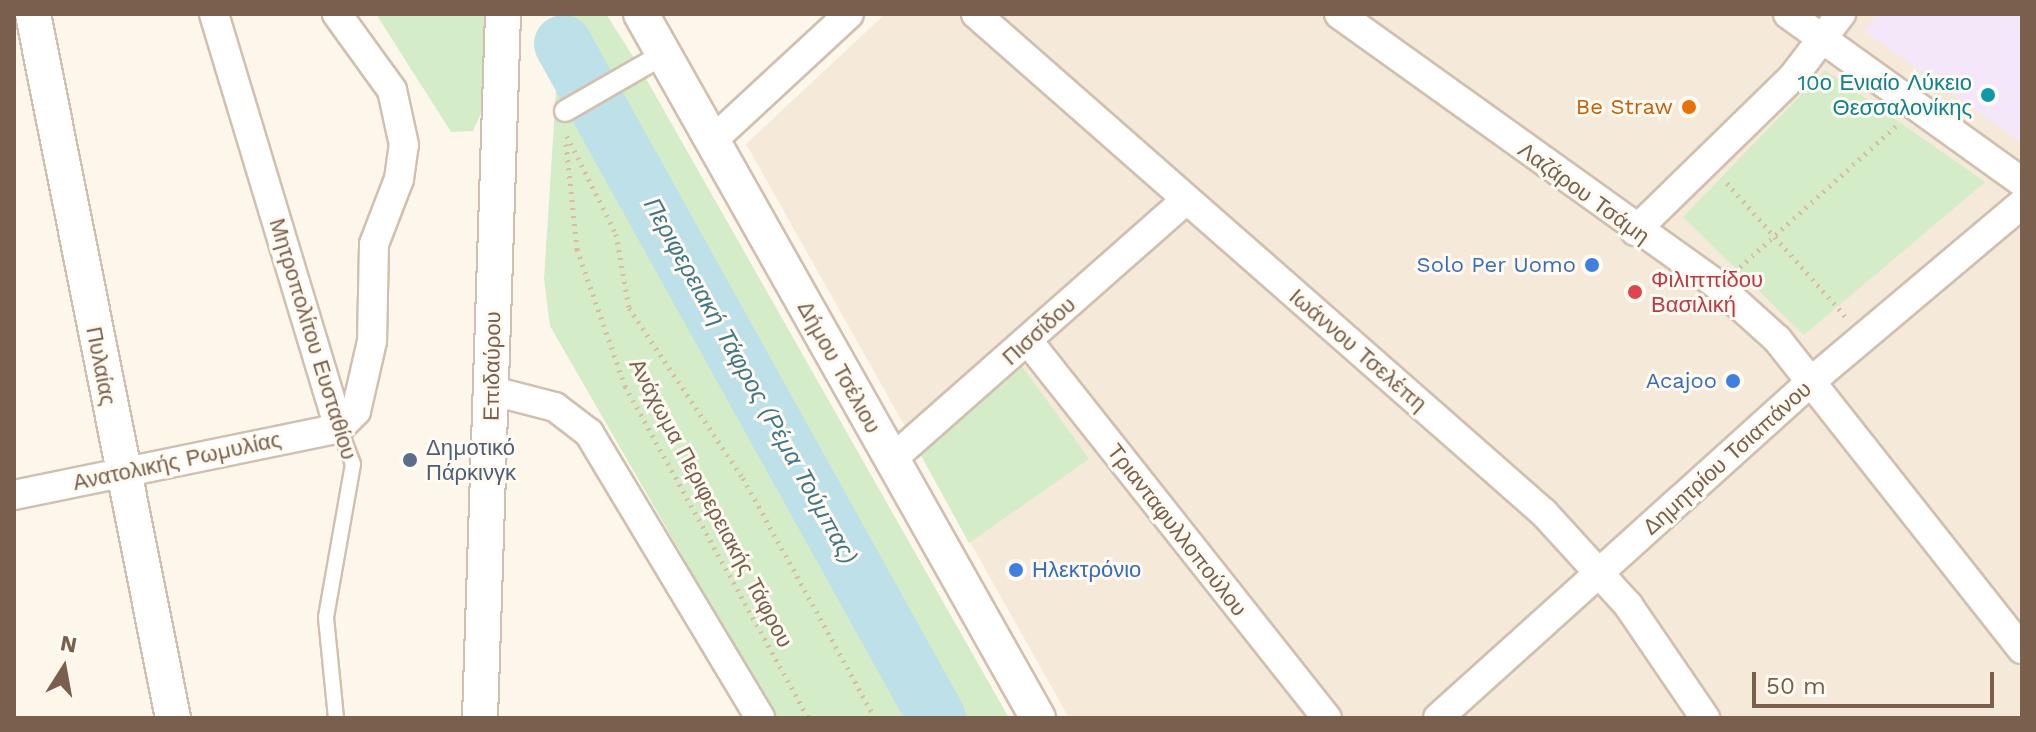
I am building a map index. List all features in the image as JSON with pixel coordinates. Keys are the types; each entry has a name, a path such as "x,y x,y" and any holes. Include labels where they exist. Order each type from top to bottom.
{"street":[{"name":"Πυλαίας","path":"33,14 173,718"},
{"name":"Μητροπολίτου Ευσταθίου","path":"214,14 339,428"},
{"path":"337,14 392,90 404,145 374,244 365,389 339,428"},
{"name":"Επιδαύρου","path":"480,718 503,14"},
{"name":"Δήμου Τσέλιου","path":"641,14 1038,718"},
{"path":"713,140 849,14"},
{"name":"Ιωάννου Τσελέπη","path":"976,14 1601,571 1705,718"},
{"name":"Λαζάρου Τσάμη","path":"1339,14 1635,231 1717,285 1814,379 2022,649"},
{"path":"1788,14 2022,182"},
{"path":"1635,231 1707,161 1823,38 1841,14"},
{"path":"565,111 664,54"},
{"name":"Πισσίδου","path":"891,460 1186,200"},
{"name":"Δημητρίου Τσιαπάνου","path":"1438,718 1814,379 2022,204"},
{"name":"Τριανταφυλλοπούλου","path":"1028,341 1327,718"},
{"path":"493,391 555,407 589,433 760,718"},
{"name":"Ανατολικής Ρωμυλίας","path":"14,495 339,428"}],"lane":[{"name":"Μητροπολίτου Ευσταθίου","path":"336,718 326,617 353,464 339,428"}],"path":[{"path":"565,111 568,146 616,234 629,308 743,478 875,718"},
{"name":"Ανάχωμα Περιφερειακής Τάφρου","path":"565,111 577,249 625,386 808,718"},
{"path":"1737,269 1900,123"},
{"path":"1707,161 1864,338"}],"shaded area":[{"path":"885,14 2022,14 2022,718 1069,718 746,144"},
{"name":"10ο Ενιαίο Λύκειο Θεσσαλονίκης","path":"1877,14 2022,14 2022,143 1864,31"}],"green space":[{"path":"376,14 492,14 486,102 473,131 451,132"},
{"path":"561,14 606,14 636,61 1009,718 776,718 550,326 544,279"},
{"path":"1825,70 1985,182 1804,335 1683,217"},
{"path":"1015,356 1089,459 969,543 918,450"}],"waterway":[{"name":"Περιφερειακή Τάφρος (Ρέμα Τούμπας)","path":"563,44 937,718"}],"place":[{"name":"10ο Ενιαίο Λύκειο Θεσσαλονίκης","path":"1988,95"},
{"name":"Be Straw","path":"1689,107"},
{"name":"Solo Per Uomo","path":"1592,265"},
{"name":"Φιλιππίδου Βασιλική","path":"1635,292"},
{"name":"Acajoo","path":"1733,381"},
{"name":"Δημοτικό Πάρκινγκ","path":"410,460"},
{"name":"Ηλεκτρόνιο","path":"1016,570"}]}
